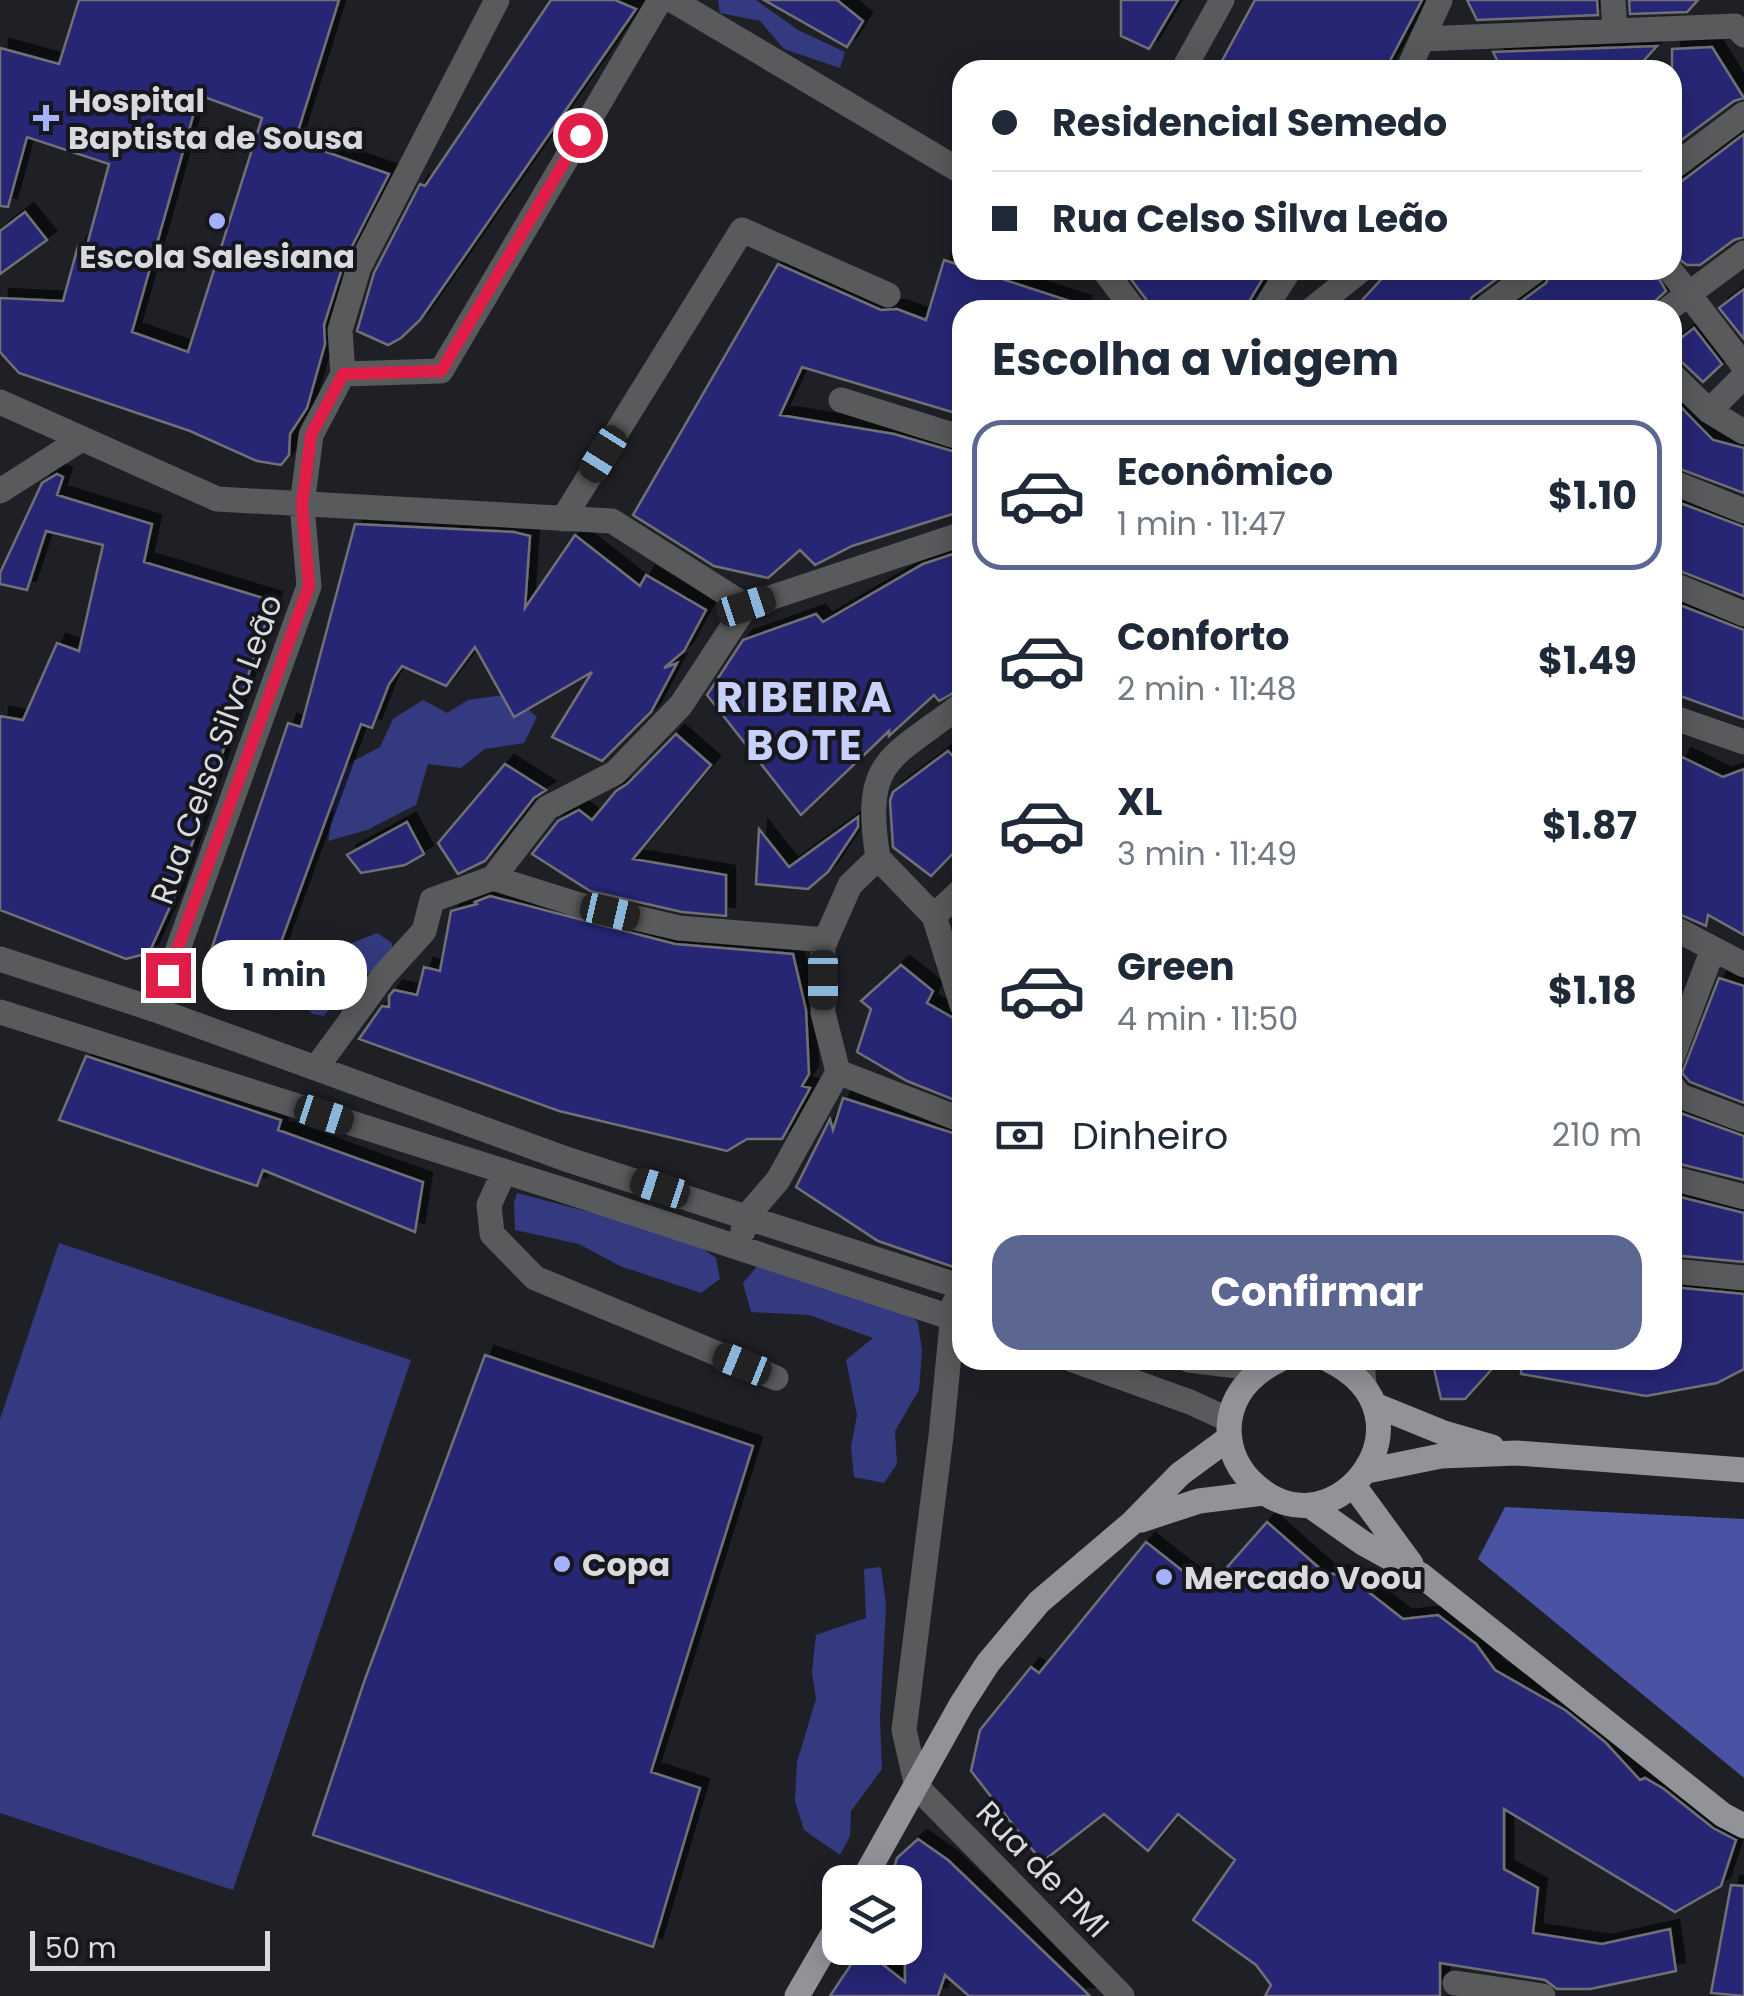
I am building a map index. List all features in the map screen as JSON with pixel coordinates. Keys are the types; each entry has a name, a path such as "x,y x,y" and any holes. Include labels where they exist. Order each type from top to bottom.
{"main road":[{"path":"1262,1370 1246,1383 1235,1400 1230,1429 1235,1459 1246,1478 1263,1492 1285,1502 1310,1505 1333,1499 1360,1478 1441,1456 1517,1452 1744,1470"},
{"path":"1367,1383 1444,1433 1517,1452"},
{"path":"1367,1383 1378,1438 1360,1478 1385,1532 1421,1575"},
{"path":"872,1865 960,1705 988,1663 1038,1602 1132,1524 1230,1429"},
{"path":"1132,1524 1198,1501 1263,1492"},
{"path":"1310,1505 1363,1543 1421,1575 1737,1816"},
{"path":"797,1996 822,1953"}],"street":[{"path":"497,0 359,266 340,330 343,374 441,371 660,0"},
{"path":"672,0 952,166"},
{"path":"1189,60 1222,0"},
{"path":"1413,60 1440,0"},
{"path":"1612,0 1615,31"},
{"path":"1422,39 1735,26 1744,35"},
{"path":"1682,160 1744,114"},
{"path":"563,518 742,230 888,295"},
{"path":"1681,300 1744,253"},
{"path":"1324,300 1349,280"},
{"path":"1496,300 1522,280"},
{"path":"1678,280 1744,366"},
{"name":"Rua Celso Silva Leão","path":"156,1010 309,586 302,505 311,435 343,374"},
{"path":"1709,411 1744,376"},
{"path":"1682,385 1709,411 1744,432"},
{"path":"840,400 952,435"},
{"path":"0,402 217,499 612,521 746,606"},
{"path":"0,490 80,440"},
{"path":"1682,486 1744,511"},
{"path":"316,1068 384,975 424,931 432,900 493,878 547,808 615,773 681,704 746,606 952,537"},
{"path":"1682,588 1744,614"},
{"path":"952,712 886,763 874,786 871,810 878,858 934,916 952,973"},
{"path":"1682,720 1744,742"},
{"path":"738,1248 747,1216 778,1180 838,1072 822,1012 823,946 850,885 878,858"},
{"path":"493,878 576,904 680,928 826,940"},
{"path":"934,916 952,899"},
{"path":"1682,932 1744,965"},
{"path":"1682,1031 1713,948"},
{"path":"0,959 156,1010 566,1158 952,1284"},
{"path":"0,1012 952,1318"},
{"path":"838,1072 952,1116"},
{"path":"1682,1097 1744,1120"},
{"path":"504,1172 489,1205 492,1234 535,1278 776,1378"},
{"path":"1682,1181 1744,1198"},
{"path":"1682,1272 1744,1278"},
{"path":"917,1787 904,1730 952,1366"},
{"path":"1101,1370 1190,1402 1230,1429"},
{"name":"Rua de PMI","path":"917,1787 1122,1996"},
{"path":"1455,1983 1543,1996"}],"shaded area":[{"path":"718,0 756,0 798,30 845,52 840,68 784,49 760,21 720,13"},
{"path":"510,694 537,717 524,743 485,749 461,768 428,764 416,805 367,830 328,841 333,813 329,774 380,747 393,719 423,700 447,713 468,700"},
{"path":"377,933 392,943 392,960 355,984 324,1016 312,1014 297,993 294,973 314,952"},
{"path":"517,1193 688,1238 716,1258 720,1279 701,1293 620,1266 579,1244 515,1230"},
{"path":"59,1243 411,1360 233,1890 0,1813 0,1419"},
{"path":"758,1265 896,1306 918,1322 922,1351 919,1390 895,1431 897,1464 884,1483 854,1477 851,1447 857,1415 846,1360 873,1338 809,1315 751,1312 743,1283"},
{"path":"881,1567 886,1606 880,1718 882,1769 851,1811 850,1836 840,1855 804,1830 795,1801 797,1762 816,1699 812,1672 816,1635 866,1618 864,1569"}],"water":[{"path":"1505,1507 1744,1519 1744,1778 1478,1559"}],"building":[{"name":"Escola Salesiana","path":"79,0 339,0 295,141 389,174 344,262 324,325 325,344 307,408 290,434 289,455 281,465 257,461 190,431 19,373 0,352 0,298 63,301 78,246 86,249 109,164 27,137 8,207 0,206 0,48 59,64","holes":["199,95 262,118 188,352 132,332"]},
{"path":"551,0 615,0 636,9 420,320 388,345 357,331 374,273 420,184 425,186"},
{"path":"764,0 837,0 863,21 847,47"},
{"path":"1121,0 1178,0 1149,49 1121,36"},
{"path":"1255,0 1422,0 1390,60 1222,60"},
{"path":"1467,0 1597,0 1598,15 1477,20"},
{"path":"1629,0 1698,0 1687,12 1630,14"},
{"path":"1657,46 1644,60 1497,60 1493,52"},
{"path":"1712,47 1744,98 1734,101 1682,140 1682,60 1672,60 1672,49"},
{"path":"1744,134 1744,237 1700,265 1682,261 1682,181"},
{"path":"25,212 47,240 0,274 0,231"},
{"path":"944,260 952,263 952,280 1005,280 1067,300 952,300 952,412 802,367 780,415 894,434 952,451 952,514 852,546 815,565 800,550 768,578 714,566 633,515 778,264 881,310 897,309 926,320"},
{"path":"1132,280 1262,280 1250,300 1146,300"},
{"path":"1381,280 1495,280 1471,300 1362,300"},
{"path":"1660,280 1666,291 1656,300 1523,300 1546,283"},
{"path":"1744,289 1744,339 1719,308"},
{"path":"1694,328 1722,364 1703,382 1682,363 1682,337"},
{"path":"1682,408 1713,440 1744,448 1744,493 1682,470"},
{"path":"57,474 63,477 57,495 152,524 144,562 273,601 174,898 149,953 126,959 0,910 0,716 23,720 57,643 79,651 103,545 46,531 27,590 0,584 0,573 42,483"},
{"path":"1682,504 1744,527 1744,596 1682,572"},
{"path":"355,524 530,536 525,608 575,535 640,586 646,575 706,610 684,651 664,668 677,663 651,712 602,761 552,737 592,672 514,717 475,647 446,686 402,666 389,684 372,728 361,724 277,953 285,974 276,1009 214,989 204,971 288,723 301,727"},
{"path":"952,554 952,694 939,701 934,695 889,736 889,731 801,815 707,695 743,640 816,614 823,622 923,564"},
{"path":"1682,606 1744,630 1744,719 1682,697"},
{"path":"676,734 711,765 633,859 726,875 726,916 682,912 590,891 532,854 558,821 579,810 592,820 616,791"},
{"path":"948,751 952,755 952,854 931,876 893,847 893,792"},
{"path":"1682,757 1723,777 1744,769 1744,935 1708,915 1706,926 1682,915"},
{"path":"505,764 546,790 534,798 485,861 458,874 438,843"},
{"path":"858,817 858,827 828,872 808,889 756,884 759,829 789,867"},
{"path":"407,822 424,854 405,865 361,873 347,855"},
{"path":"490,896 675,944 793,954 806,1010 809,1074 802,1086 810,1088 782,1139 747,1139 727,1151 559,1111 359,1039 382,1006 389,1007 389,996 394,990 417,995 424,967 440,971 451,911"},
{"path":"901,965 933,991 927,1003 952,1017 952,1099 907,1081 857,1052 871,1009 861,1001"},
{"path":"1719,978 1744,986 1744,1103 1690,1082 1682,1073"},
{"path":"86,1056 281,1120 278,1130 423,1182 415,1232 263,1170 257,1186 59,1120"},
{"path":"843,1098 952,1133 952,1267 878,1241 796,1187 830,1119 833,1130"},
{"path":"1682,1114 1744,1136 1744,1180 1682,1164"},
{"path":"1682,1198 1744,1213 1744,1262 1682,1256"},
{"path":"1682,1288 1744,1294 1744,1369 1717,1383 1646,1396 1521,1374 1521,1370 1682,1370"},
{"name":"Copa","path":"485,1355 753,1446 651,1772 700,1788 653,1947 313,1835 364,1682"},
{"path":"1434,1370 1491,1370 1465,1399 1441,1399"},
{"path":"1267,1522 1325,1573 1348,1576 1403,1619 1438,1615 1476,1644 1495,1670 1565,1710 1605,1742 1640,1780 1645,1778 1664,1789 1713,1828 1736,1840 1721,1886 1675,1912 1504,1809 1504,1869 1538,1888 1533,1933 1602,1944 1670,1929 1676,1971 1590,1989 1557,1989 1545,1980 1440,1963 1440,1996 1265,1996 1271,1985 1256,1965 1193,1920 1235,1860 1178,1814 1148,1851 1104,1814 1042,1862 971,1771 980,1730 1031,1667 1039,1673 1146,1542 1207,1590"},
{"path":"918,1839 948,1860 1090,1996 969,1996 945,1975 938,1996 830,1996 851,1965 884,1965 905,1982 905,1965 922,1965 922,1865 895,1865 897,1858"},
{"path":"1731,1885 1744,1886 1744,1996 1711,1993"}],"place":[{"name":"Hospital Baptista de Sousa","path":"46,118"},
{"name":"Escola Salesiana","path":"217,221"},
{"name":"Copa","path":"562,1564"},
{"name":"Mercado Voou","path":"1164,1577"}],"district":[{"name":"RIBEIRA BOTE","path":"805,721"}],"route":[{"path":"168,975 309,586 302,505 311,435 343,374 441,371 580,135"}]}
